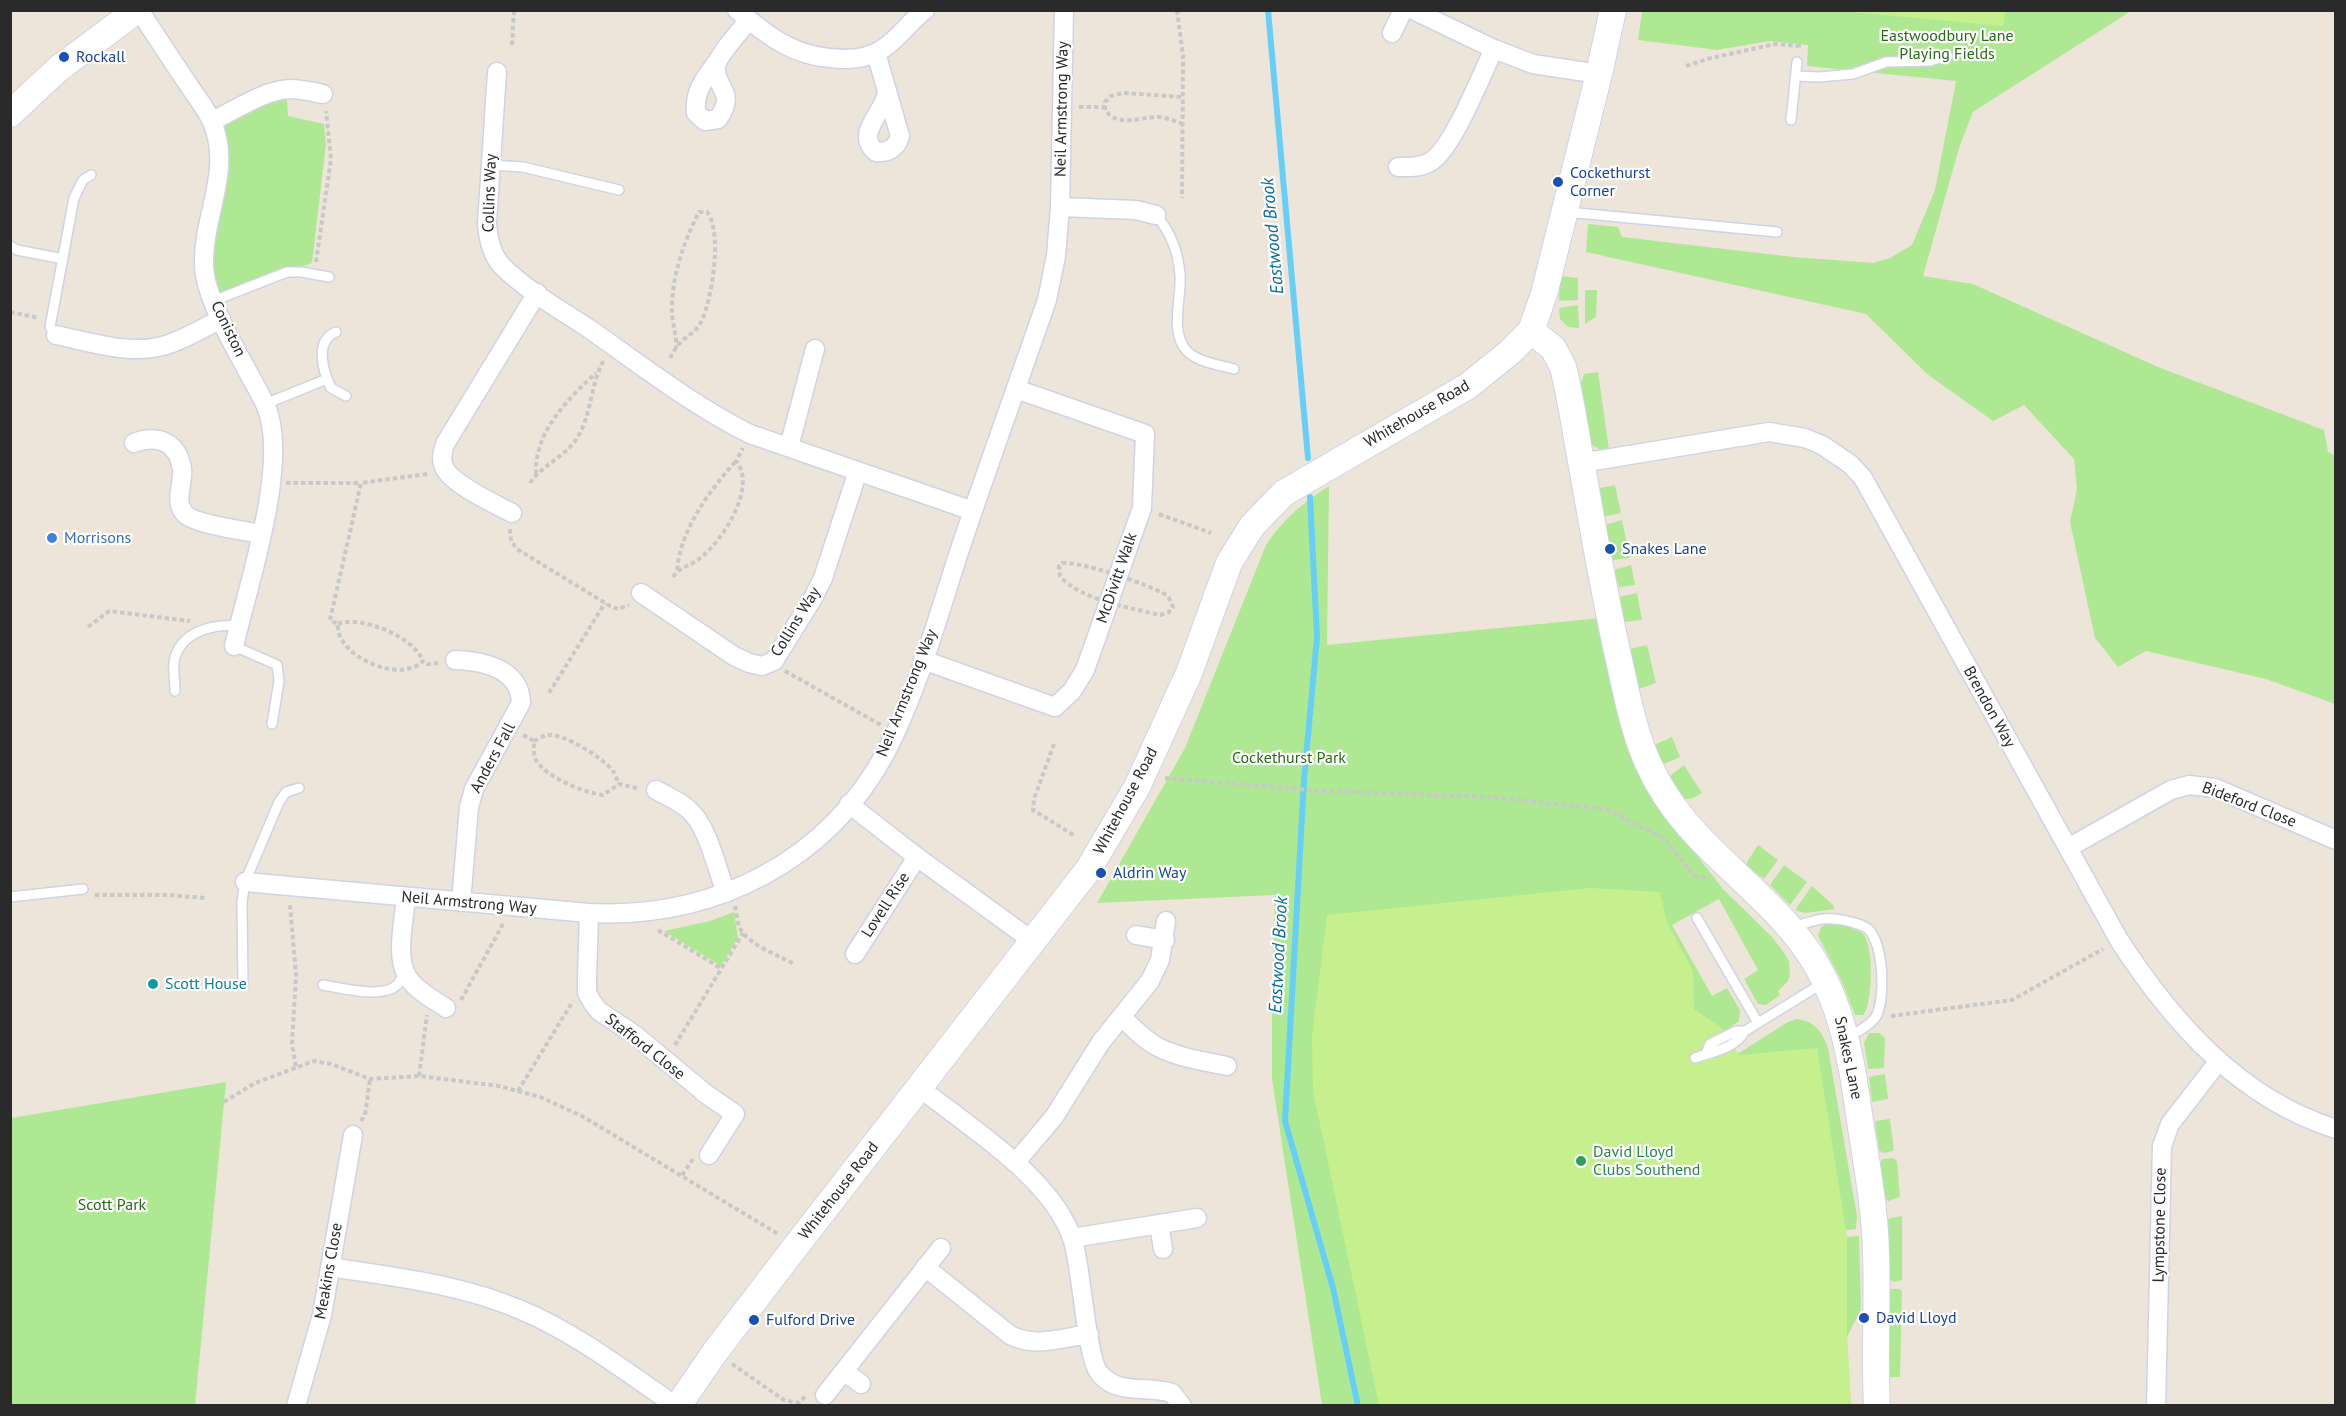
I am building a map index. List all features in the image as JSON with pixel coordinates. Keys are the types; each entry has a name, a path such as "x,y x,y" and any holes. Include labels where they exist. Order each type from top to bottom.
{"street":[{"path":"10,114 58,69 138,10"},
{"name":"Coniston","path":"138,10 212,121 220,160 204,255 204,269 221,319 270,416 274,446 271,483 261,534 230,625 234,646"},
{"name":"Neil Armstrong Way","path":"245,882 589,913 635,913 696,902 729,892 769,874 805,849 849,804 878,765 894,733 923,660 1053,279 1060,207 1064,10"},
{"path":"1392,33 1403,10"},
{"path":"1413,10 1494,49 1533,64 1599,74"},
{"path":"1531,331 1539,312 1565,212 1613,10"},
{"path":"716,63 743,15 787,47 812,57 848,59 876,53 892,41 921,12"},
{"path":"1398,167 1428,164 1446,147 1494,49"},
{"path":"876,53 887,92"},
{"name":"Collins Way","path":"497,72 487,223 488,239 493,253 515,277 708,412 750,434 973,511"},
{"path":"212,121 282,90 292,89 323,94"},
{"path":"1060,207 1136,210 1156,215"},
{"path":"512,513 454,480 445,471 442,456 445,444 537,293"},
{"path":"54,328 116,348 141,348 164,346 221,319"},
{"name":"Snakes Lane","path":"1531,331 1553,348 1559,356 1566,379 1610,617 1640,743 1649,765 1673,809 1692,832 1790,928 1808,952 1838,1011 1846,1038 1875,1221 1877,1406"},
{"name":"Whitehouse Road","path":"677,1406 796,1246 1088,870 1137,787 1189,673 1229,563 1252,526 1284,493 1468,386 1510,352 1531,331"},
{"path":"789,447 815,349"},
{"name":"McDivitt Walk","path":"923,660 1055,707 1072,691 1085,670 1142,508 1145,434 1016,389"},
{"name":"Brendon Way","path":"1581,463 1768,432 1805,438 1822,445 1850,464 1863,478 2119,940 2160,998 2218,1062 2254,1089 2302,1117 2336,1129"},
{"path":"134,442 151,439 169,442 182,469 179,500 184,513 194,520 261,534"},
{"name":"Collins Way","path":"636,599 749,663 762,666 774,661 823,578 858,471"},
{"name":"Anders Fall","path":"455,660 477,661 496,668 516,681 521,693 521,704 474,789 469,807 460,902"},
{"name":"Bideford Close","path":"2068,849 2171,790 2189,784 2215,788 2336,840"},
{"path":"656,790 688,809 696,817 706,835 729,892"},
{"path":"849,804 917,857 1034,942"},
{"name":"Lovell Rise","path":"855,954 917,857"},
{"path":"406,898 401,951 405,974 424,993 453,1004"},
{"name":"Stafford Close","path":"589,913 587,993 599,1011 635,1035 706,1094 740,1107 701,1157"},
{"path":"1015,1163 1054,1117 1101,1042 1157,971 1165,940 1166,921"},
{"path":"1136,935 1165,940"},
{"path":"1122,1017 1144,1038 1159,1048 1227,1066"},
{"name":"Lympstone Close","path":"2156,1406 2162,1146 2170,1124 2218,1062"},
{"path":"920,1088 1015,1163 1046,1194 1072,1238 1079,1266 1091,1356 1097,1372 1108,1382 1128,1389 1172,1393 1182,1406"},
{"name":"Meakins Close","path":"296,1406 319,1325 352,1135"},
{"path":"1072,1238 1197,1218"},
{"path":"1159,1224 1163,1249"},
{"path":"825,1395 941,1248"},
{"path":"330,1267 429,1283 482,1296 521,1310 584,1344 677,1406"},
{"path":"925,1267 1010,1335 1020,1340 1037,1342 1089,1334"},
{"path":"844,1371 861,1384"}],"lane":[{"path":"1796,76 1820,77 1853,74 1886,62 1930,61 1948,56"},
{"path":"1791,120 1797,62"},
{"path":"491,165 523,167 619,190"},
{"path":"54,328 74,198 83,180 91,175"},
{"path":"1565,212 1777,232"},
{"path":"1156,215 1165,226 1174,246 1180,274 1178,320 1180,341 1188,352 1211,363 1234,369"},
{"path":"10,246 17,250 63,259"},
{"path":"213,301 287,272 329,277"},
{"path":"336,332 328,336 323,343 322,360 331,388 346,396"},
{"path":"265,404 327,379"},
{"path":"175,691 174,664 177,650 186,639 195,633 230,625"},
{"path":"234,646 277,665 279,672 273,724"},
{"path":"243,985 242,902 245,882 279,802 286,792 299,788"},
{"path":"10,897 83,889"},
{"path":"1790,928 1830,917 1856,923 1869,930 1877,944 1880,959 1880,1002 1875,1018 1846,1038"},
{"path":"1697,918 1758,1023"},
{"path":"323,985 368,992 386,991 396,986 405,974"},
{"path":"1695,1058 1714,1054 1739,1041 1745,1031 1825,982"}],"path":[{"path":"512,45 514,10"},
{"path":"1176,10 1183,56 1182,198"},
{"path":"1686,66 1775,44 1799,46 1797,62"},
{"path":"1183,97 1123,93 1111,96 1105,102 1110,116 1118,120 1134,121 1162,117 1183,124"},
{"path":"314,274 331,159 323,94"},
{"path":"1062,107 1105,107"},
{"path":"670,358 676,348 698,328 705,309 715,259 712,224 707,212 699,212 689,232 677,268 671,309 676,348"},
{"path":"10,312 54,328"},
{"path":"536,474 538,450 546,434 566,402 597,372 613,346"},
{"path":"530,483 536,474 560,457 576,440 583,426 597,372"},
{"path":"673,577 677,570 683,543 700,509 736,461 750,434"},
{"path":"677,570 688,566 709,551 730,521 743,485 744,474 736,461"},
{"path":"271,483 361,483 445,471"},
{"path":"338,624 337,630 340,638 360,658 377,667 401,671 425,663 417,650 397,635 360,622 345,621 338,624 330,620 361,483"},
{"path":"1142,508 1211,533"},
{"path":"512,513 509,535 513,545 618,609 636,599"},
{"path":"549,693 605,603"},
{"path":"88,627 109,611 230,625"},
{"path":"774,661 786,672 894,733"},
{"path":"509,727 534,741"},
{"path":"534,741 545,735 558,736 604,762 614,772 619,784 630,788 656,790"},
{"path":"534,741 533,751 541,767 566,783 591,794 603,795 619,784"},
{"path":"1054,744 1034,799 1033,810 1076,836"},
{"path":"1159,778 1322,791 1489,797 1605,809 1664,838 1694,876 1746,883"},
{"path":"83,889 88,896 145,895 205,898"},
{"path":"729,892 740,929 755,943 794,964"},
{"path":"290,905 296,975 292,1044 296,1068"},
{"path":"453,1004 503,924"},
{"path":"658,930 722,969"},
{"path":"666,1061 744,933"},
{"path":"1875,1018 2013,1000 2119,940"},
{"path":"518,1091 573,1000"},
{"path":"419,1076 428,1015"},
{"path":"224,1102 255,1083 307,1063 320,1061 370,1079 419,1076 499,1086 540,1097 582,1116 796,1246"},
{"path":"352,1135 365,1114 370,1079"},
{"path":"682,1175 701,1157"},
{"path":"715,1352 791,1403 803,1400 813,1388 825,1395"}],"green space":[{"name":"Eastwoodbury Lane Playing Fields","path":"1642,11 2131,11 1973,112 1959,148 1923,276 1973,284 2158,367 2324,430 2328,452 2336,456 2335,704 2266,679 2146,651 2118,667 2095,638 2070,522 2077,489 2074,459 2024,405 1993,421 1927,374 1866,314 1586,252 1588,224 1618,227 1622,237 1793,257 1873,263 1890,258 1912,245 1935,190 1956,81 1807,66 1808,45 1770,41 1717,50 1638,40"},
{"path":"1841,11 2005,11 2003,26"},
{"path":"282,90 287,101 288,116 324,124 326,144 312,263 213,301 207,285 218,180 212,121"},
{"path":"1560,276 1578,278 1578,300 1559,301"},
{"path":"1585,290 1597,290 1596,317 1585,324"},
{"path":"1578,305 1579,328 1568,327 1560,319 1559,308"},
{"path":"1598,372 1609,450 1600,450 1591,444 1580,386 1584,374"},
{"path":"1615,485 1621,513 1603,517 1595,489"},
{"name":"Cockethurst Park","path":"1329,486 1327,645 1600,618 1674,826 1723,889 1772,937 1789,961 1790,975 1788,981 1778,991 1780,995 1766,1005 1758,1004 1744,979 1758,970 1719,899 1672,925 1712,996 1727,988 1740,1010 1739,1021 1725,1031 1461,1406 1322,1405 1272,1079 1275,895 1097,903 1185,748 1266,545 1294,512"},
{"path":"1622,520 1630,558 1613,560 1605,525"},
{"path":"1631,565 1635,585 1619,587 1614,570"},
{"path":"1637,593 1642,620 1625,622 1619,597"},
{"path":"1647,645 1656,683 1638,689 1629,652 1633,648"},
{"path":"1672,737 1680,757 1662,765 1654,745"},
{"path":"1684,765 1702,793 1691,799 1683,799 1670,780 1670,776"},
{"path":"1758,845 1778,860 1764,879 1747,866 1747,862"},
{"path":"1784,865 1807,882 1790,905 1770,885"},
{"path":"1812,886 1835,909 1805,913 1795,910"},
{"name":"David Lloyd Clubs Southend","path":"1590,888 1660,892 1667,923 1693,971 1694,1009 1724,1030 1739,1055 1817,1048 1847,1237 1847,1337 1851,1405 1379,1405 1313,1091 1312,1037 1327,915"},
{"path":"734,912 738,938 721,966 664,931 710,921"},
{"path":"1827,924 1856,929 1867,940 1871,974 1869,1000 1863,1015 1855,1015 1842,982 1818,936 1821,927"},
{"path":"1797,1019 1813,1025 1824,1037 1828,1048 1857,1216 1856,1229 1829,1232 1712,1070 1788,1022"},
{"path":"1869,1033 1879,1033 1885,1038 1884,1068 1868,1069 1864,1043"},
{"path":"1885,1074 1888,1099 1872,1102 1869,1077"},
{"name":"Scott Park","path":"226,1082 195,1405 11,1405 11,1118"},
{"path":"1890,1119 1894,1151 1883,1153 1879,1150 1875,1121"},
{"path":"1893,1158 1897,1161 1900,1197 1888,1201 1885,1198 1880,1162 1883,1159"},
{"path":"1902,1216 1902,1280 1894,1282 1889,1280 1888,1276 1887,1221 1890,1218"},
{"path":"1859,1237 1861,1305 1860,1312 1847,1337 1851,1405 1829,1239"},
{"path":"1889,1289 1902,1291 1900,1377 1888,1377"}],"waterway":[{"name":"Eastwood Brook","path":"1268,10 1308,458"},
{"name":"Eastwood Brook","path":"1310,497 1317,637 1304,780 1285,1121 1333,1288 1358,1406"}],"place":[{"name":"Rockall","path":"64,57"},
{"name":"Cockethurst Corner","path":"1558,182"},
{"name":"Morrisons","path":"52,538"},
{"name":"Snakes Lane","path":"1610,549"},
{"name":"Aldrin Way","path":"1101,873"},
{"name":"Scott House","path":"153,984"},
{"name":"David Lloyd Clubs Southend","path":"1581,1161"},
{"name":"David Lloyd","path":"1864,1318"},
{"name":"Fulford Drive","path":"754,1320"}]}
